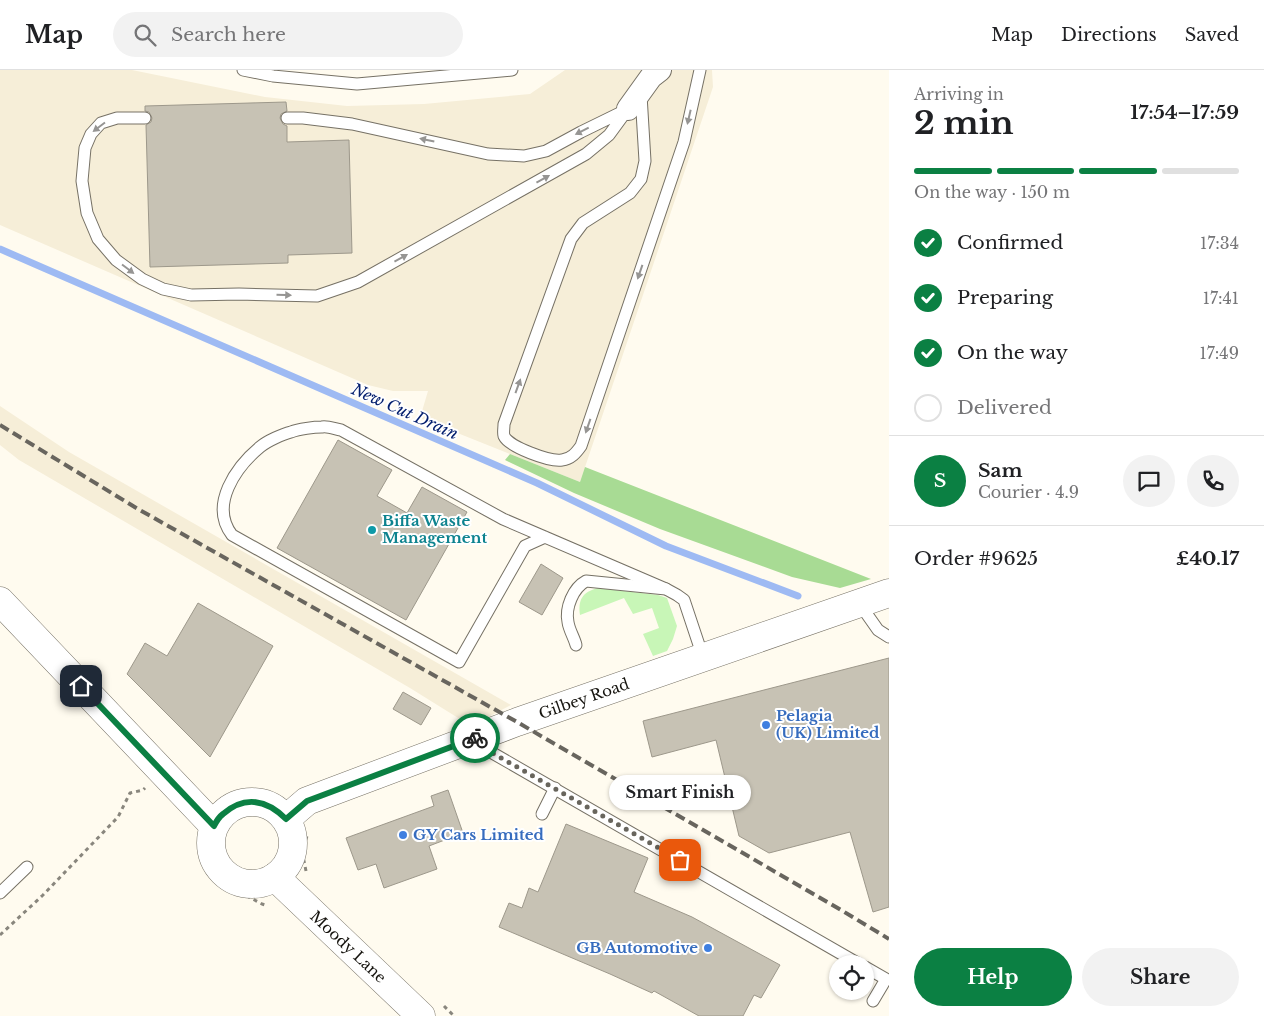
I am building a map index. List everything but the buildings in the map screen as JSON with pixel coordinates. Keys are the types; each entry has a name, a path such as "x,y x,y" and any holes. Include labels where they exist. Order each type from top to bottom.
{"street":[{"path":"628,109 651,77 660,70"},
{"name":"Gilbey Road","path":"286,819 307,801 517,722 889,592"},
{"path":"0,601 214,826"},
{"path":"250,802 265,804 286,819 290,828 293,843 287,863 274,877 262,883 247,884 232,879 220,870 214,859 210,846 214,826 222,814 237,804 250,802"},
{"name":"Moody Lane","path":"274,877 421,1016"}],"lane":[{"path":"243,70 273,76 357,84 512,70"},
{"path":"641,90 645,161 641,179 630,193 583,223 571,239 504,424 504,436 510,444 548,459 562,460 574,455 581,446 684,142 700,70"},
{"path":"287,118 352,124 488,154 524,156 546,151 628,109"},
{"path":"145,118 117,118 101,123 91,134 85,148 82,181 87,213 98,239 116,260 142,279 162,290 190,295 317,296 358,282 586,154 609,135 628,109"},
{"path":"545,537 525,546 459,662 232,536 226,528 223,509 226,489 240,466 262,445 291,432 322,426 341,430 503,519 545,537 666,589 677,595 684,600 703,657"},
{"path":"576,645 568,621 568,608 580,584 586,581 666,589"},
{"path":"859,603 878,630 889,637"},
{"path":"478,737 482,747 843,955"},
{"path":"542,814 555,788"},
{"path":"0,893 27,867"},
{"path":"874,972 886,979 874,999"}],"path":[{"path":"0,935 43,895 118,816 130,793 143,790 162,772"}],"shaded area":[{"path":"0,70 132,70 265,97 347,106 424,104 530,94 565,70 712,70 713,87 580,482 420,418 428,391 393,391 368,385 0,225"},
{"path":"0,406 69,452 511,705 471,726 410,688 19,460 0,445"}],"green space":[{"path":"510,454 580,482 585,467 871,579 840,588 792,577 660,529 574,493 505,460"},
{"path":"598,588 658,595 667,598 677,626 667,651 653,656 643,634 659,628 652,608 633,614 624,598 580,615 582,597"}],"waterway":[{"name":"New Cut Drain","path":"0,249 537,483 666,546 798,596"}],"railway":[{"path":"0,425 138,509 517,722 889,939"}],"way so far":[{"path":"475,738 478,737 482,747 680,860"}],"place":[{"name":"Biffa Waste Management","path":"372,530"},
{"name":"Pelagia (UK) Limited","path":"766,725"},
{"name":"GY Cars Limited","path":"403,835"},
{"name":"Smart Finish","path":"680,860"},
{"name":"GB Automotive","path":"708,948"}],"route":[{"path":"81,686 214,826 222,814 237,804 250,802 265,804 286,819 307,801 475,738"}]}
